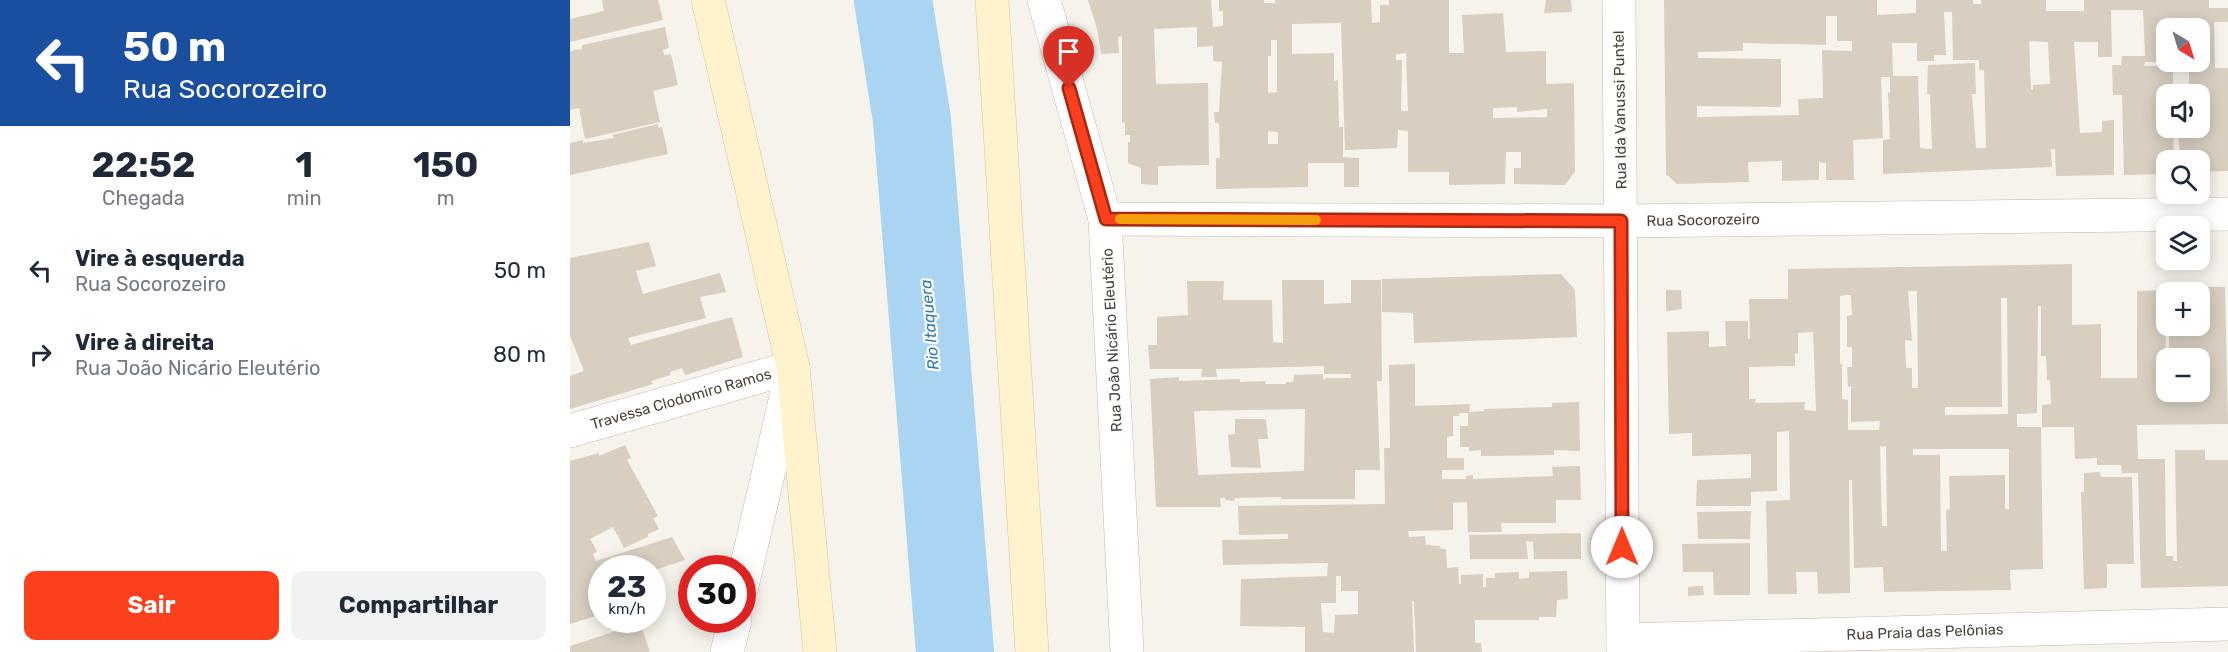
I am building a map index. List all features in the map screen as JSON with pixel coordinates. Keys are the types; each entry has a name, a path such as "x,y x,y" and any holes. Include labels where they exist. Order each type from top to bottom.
{"street":[{"path":"708,0 793,367 820,652"},
{"path":"992,0 1032,652"},
{"name":"Rua João Nicário Eleutério","path":"1044,0 1106,219 1128,652"},
{"name":"Rua Ida Vanussi Puntel","path":"1619,0 1623,646"},
{"name":"Rua Socorozeiro","path":"1106,219 1621,221 2228,214"},
{"path":"749,555 793,367"},
{"name":"Travessa Clodomiro Ramos","path":"570,431 793,367"},
{"name":"Rua Praia das Pelônias","path":"1623,646 2228,624"},
{"path":"727,652 732,633"}],"building":[{"path":"602,0 658,0 663,20 570,42 570,19 604,11"},
{"path":"1088,0 1211,0 1213,27 1223,26 1223,11 1219,11 1219,0 1264,0 1264,3 1275,3 1275,0 1371,0 1372,23 1380,22 1380,5 1389,5 1389,0 1449,0 1449,53 1464,53 1462,15 1503,13 1506,52 1546,51 1546,84 1574,83 1575,172 1565,185 1514,184 1514,168 1521,168 1521,152 1506,152 1505,184 1449,185 1449,172 1408,172 1408,131 1398,130 1397,148 1345,150 1341,23 1292,24 1292,54 1334,53 1334,81 1338,80 1339,127 1343,127 1343,157 1359,158 1359,187 1344,187 1344,163 1308,163 1308,187 1216,189 1216,158 1220,158 1219,123 1215,123 1214,112 1219,112 1222,62 1213,61 1213,46 1197,47 1197,27 1154,29 1156,84 1208,83 1209,165 1158,166 1158,185 1141,184 1141,168 1128,163 1130,135 1125,135 1125,122 1122,123 1122,36 1118,37 1119,53 1101,54 1097,29","holes":["1271,40 1277,40 1277,92 1268,93 1268,56 1271,56","1406,53 1408,111 1401,111 1402,60 1396,60 1396,54","1517,107 1517,112 1547,109 1547,117 1493,118 1493,108","1268,131 1278,132 1278,144 1268,144"]},
{"path":"1546,0 1571,0 1572,12 1544,13"},
{"path":"1664,0 1877,0 1877,15 1916,13 1916,0 1973,0 1973,4 1981,4 1981,0 2046,0 2046,11 2084,11 2084,0 2209,0 2209,8 2228,8 2228,22 2214,22 2215,68 2228,68 2228,171 2210,172 2210,150 2179,150 2179,138 2210,138 2210,84 2189,84 2189,72 2210,72 2210,18 2156,18 2156,62 2145,62 2144,66 2156,66 2156,72 2173,72 2173,84 2156,84 2156,138 2174,138 2173,150 2156,150 2156,174 2124,175 2122,95 2113,95 2112,65 2121,65 2122,56 2145,56 2143,10 2111,10 2112,57 2098,57 2098,42 2074,42 2080,133 2102,132 2102,121 2114,120 2114,175 2056,176 2055,149 2051,149 2052,167 1883,174 1883,140 1890,139 1888,92 1890,93 1890,77 1881,77 1883,138 1853,140 1854,180 1826,180 1826,163 1819,162 1819,180 1782,181 1782,161 1748,162 1749,182 1677,184 1666,174","holes":["1944,12 1952,12 1953,60 1979,60 1979,70 1984,70 1986,148 1976,148 1972,94 1976,94 1975,63 1928,65 1927,94 1930,94 1932,149 1920,148 1918,76 1893,76 1892,43 1917,43 1917,61 1934,61 1934,55 1946,55","1826,16 1837,16 1837,41 1852,41 1852,51 1822,50 1823,98 1798,99 1799,115 1697,117 1697,106 1781,107 1781,59 1698,58 1698,52 1743,51 1743,43 1826,45","2029,41 2048,42 2050,84 2033,85 2033,90 2031,89"]},
{"path":"665,27 669,48 663,50 664,55 671,54 678,85 653,91 660,122 585,139 579,108 570,110 570,51 582,49 582,45"},
{"path":"658,124 658,128 662,127 668,154 570,175 570,143 614,138 612,135"},
{"path":"649,242 656,266 636,271 643,294 720,273 726,292 700,297 706,318 628,338 631,345 732,317 743,357 685,375 682,368 670,372 670,375 651,381 653,384 570,409 570,376 584,371 570,336 570,258"},
{"path":"2072,264 2072,325 2101,324 2101,378 2137,378 2137,291 2156,290 2156,336 2165,336 2166,348 2156,348 2156,402 2210,402 2210,348 2169,348 2169,336 2210,336 2210,287 2225,287 2228,424 2137,425 2138,459 2165,459 2166,556 2173,556 2173,561 2177,561 2175,450 2205,450 2205,460 2228,460 2228,586 2141,588 2138,473 2122,473 2121,465 2097,465 2097,458 2075,459 2074,427 2042,427 2042,405 2051,404 2046,356 2041,356 2041,306 2038,306 2037,413 2017,414 2017,427 2041,427 2043,569 2010,570 2011,590 1884,592 1883,567 1854,568 1852,480 1849,480 1850,593 1818,594 1817,572 1796,572 1797,594 1768,594 1766,501 1790,500 1789,431 1777,432 1777,491 1751,492 1751,506 1696,506 1697,480 1751,478 1751,454 1692,456 1692,433 1669,434 1667,332 1709,331 1709,347 1726,346 1725,321 1748,321 1748,339 1750,339 1749,299 1788,299 1788,269","holes":["1908,291 1917,291 1918,388 1912,388 1912,368 1906,368 1905,340 1912,341","1851,295 1852,315 1847,316 1847,347 1852,347 1852,367 1847,367 1848,387 1851,386 1851,422 1880,421 1879,430 1848,430 1848,400 1842,399 1840,296","2001,298 2007,298 2008,414 1945,415 1945,407 2002,407","1813,332 1816,411 1804,410 1805,402 1755,403 1756,399 1749,399 1749,367 1795,366 1795,353 1798,354 1798,333","1886,446 1887,526 1882,526 1880,447","1913,449 2009,449 2009,509 2005,509 2005,475 1949,476 1950,509 1946,510 1947,551 1941,551 1940,455 1913,455"]},
{"path":"1561,274 1575,290 1577,337 1414,343 1413,313 1382,312 1382,279"},
{"path":"1282,280 1324,280 1324,304 1351,303 1351,280 1381,280 1382,381 1377,381 1380,470 1355,470 1355,499 1281,499 1281,497 1235,498 1234,501 1220,498 1221,507 1156,507 1150,379 1179,377 1179,381 1240,379 1240,382 1266,381 1265,384 1286,384 1286,382 1293,382 1294,375 1323,374 1325,380 1325,378 1351,378 1351,374 1324,374 1324,366 1216,369 1217,377 1201,377 1202,369 1150,369 1148,345 1157,345 1157,317 1188,315 1187,281 1224,281 1223,300 1272,300 1273,342 1283,343","holes":["1305,409 1304,471 1198,475 1194,411"]},
{"path":"1666,290 1681,290 1682,309 1666,311"},
{"path":"1415,364 1415,406 1470,404 1469,412 1484,411 1484,409 1552,407 1552,403 1579,402 1580,451 1554,450 1554,455 1481,456 1481,450 1469,451 1469,447 1460,447 1460,426 1468,426 1468,413 1453,416 1453,436 1447,437 1447,458 1464,458 1464,470 1442,470 1442,479 1466,479 1466,476 1473,475 1473,479 1553,476 1552,467 1580,466 1581,500 1556,500 1556,523 1501,523 1502,532 1468,532 1467,502 1453,503 1453,530 1408,531 1409,537 1425,536 1426,545 1446,549 1447,568 1458,567 1459,584 1461,584 1461,575 1483,574 1483,587 1486,587 1486,578 1495,578 1495,573 1519,572 1519,579 1529,578 1529,572 1567,571 1568,599 1557,600 1556,617 1539,617 1539,620 1475,620 1475,643 1481,643 1482,652 1416,652 1414,601 1412,601 1414,652 1305,652 1305,627 1240,626 1241,579 1327,576 1328,563 1223,565 1222,540 1288,539 1288,534 1239,535 1238,506 1385,504 1384,448 1390,448 1389,365","holes":["1336,576 1341,576 1341,591 1358,591 1358,614 1335,615 1334,633 1323,632 1321,603 1336,603"]},
{"path":"1235,419 1266,419 1268,439 1258,439 1261,468 1231,467 1228,435 1235,434"},
{"path":"625,445 631,458 627,460 658,516 653,518 659,529 624,548 613,527 590,539 597,551 593,555 588,555 588,618 570,624 570,461 599,453 599,456"},
{"path":"2100,472 2101,477 2132,477 2134,564 2107,564 2107,588 2084,589 2081,492 2084,492 2084,473"},
{"path":"1751,511 1750,539 1698,539 1697,512"},
{"path":"1581,533 1581,559 1534,559 1533,542 1526,541 1528,559 1470,559 1469,535"},
{"path":"672,537 682,555 678,555 678,562 666,566 666,555 615,555"},
{"path":"1750,543 1750,595 1714,595 1713,572 1683,572 1682,544"},
{"path":"1703,586 1704,595 1688,596 1688,587"},
{"path":"610,633 643,633 650,652 570,652 570,646"}],"waterway":[{"name":"Rio Itaquera","path":"893,0 912,120 955,652"}],"slow traffic":[{"path":"1120,219 1316,220"}],"route":[{"path":"1069,88 1106,219 1621,221 1622,547"}]}
